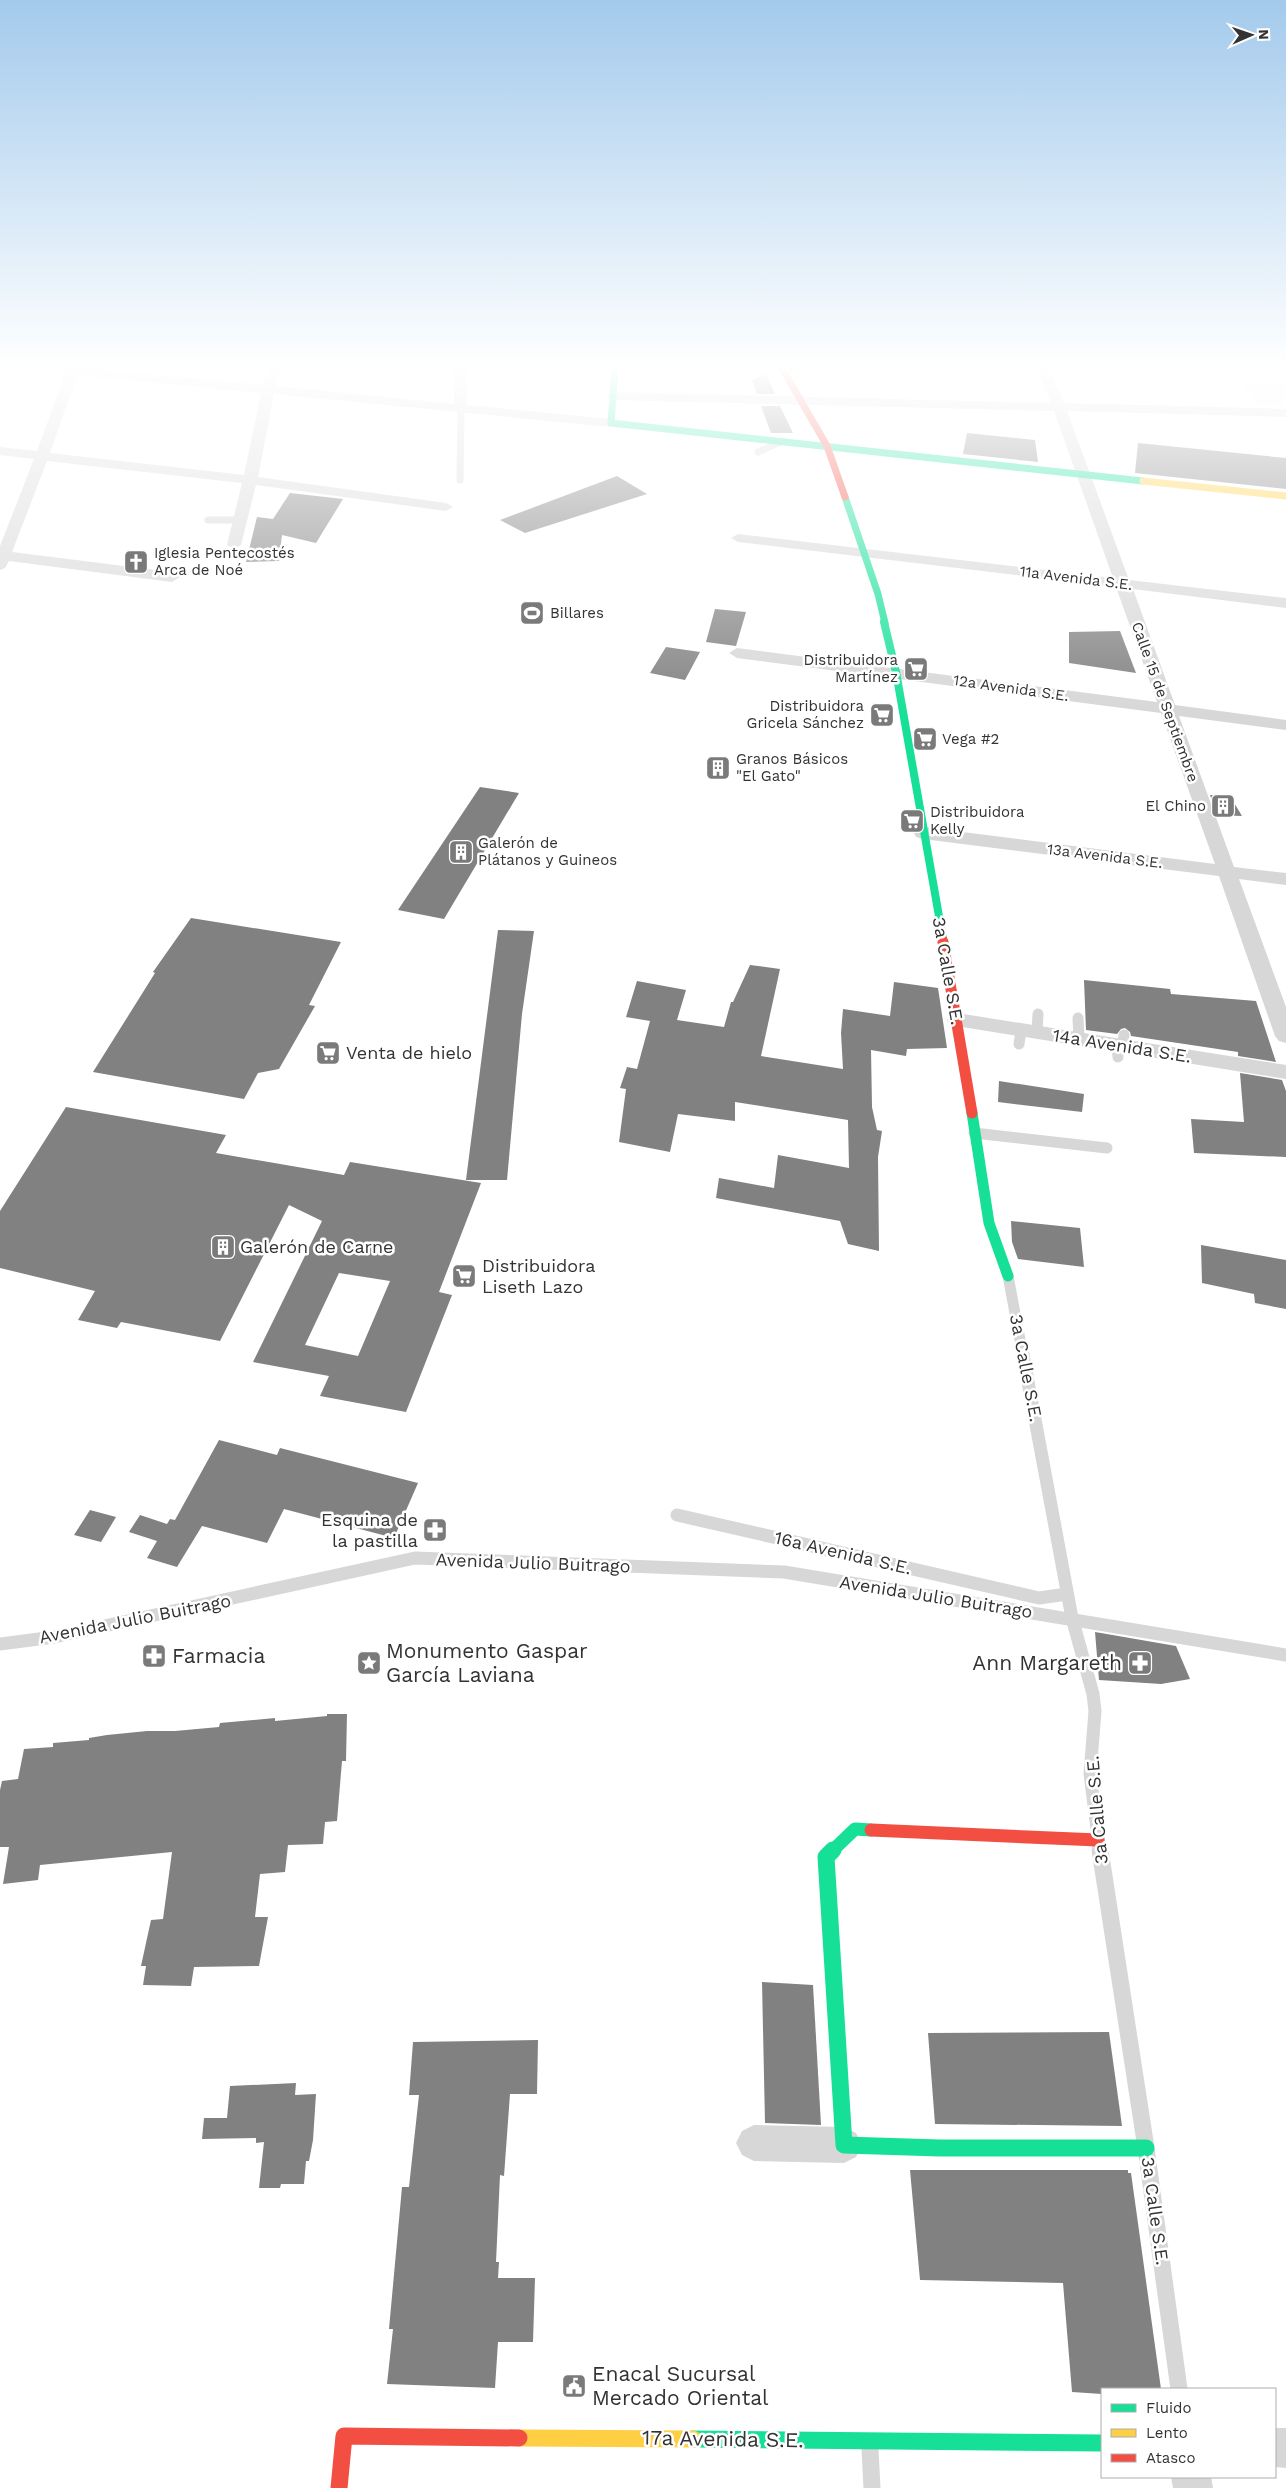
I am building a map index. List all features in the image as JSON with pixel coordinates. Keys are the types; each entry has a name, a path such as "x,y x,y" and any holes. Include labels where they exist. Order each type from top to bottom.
{"street":[{"path":"31,484 1,558 172,577"},
{"path":"234,545 249,484"},
{"path":"280,484 446,507"},
{"name":"3a Calle S.E.","path":"840,484 878,594 896,672 957,1020 989,1223 1008,1276"},
{"name":"Calle 15 de Septiembre","path":"1086,484 1286,1036"},
{"path":"1165,484 1286,496"},
{"name":"11a Avenida S.E.","path":"738,538 1286,604"},
{"name":"12a Avenida S.E.","path":"736,653 896,672 1286,725"},
{"name":"13a Avenida S.E.","path":"923,833 1286,880"},
{"name":"14a Avenida S.E.","path":"957,1020 1286,1072"},
{"path":"844,2145 826,1857 855,1828 1098,1840"},
{"path":"754,2143 940,2148 1146,2148"},
{"name":"17a Avenida S.E.","path":"338,2488 344,2436 1101,2443"}],"lane":[{"path":"208,520 240,520"},
{"path":"1078,1018 1079,1039"},
{"path":"974,1133 1107,1148"},
{"name":"3a Calle S.E.","path":"1008,1276 1067,1594 1095,1711 1090,1774 1098,1840 1146,2148 1179,2388"},
{"name":"16a Avenida S.E.","path":"677,1515 1039,1598 1067,1594"},
{"name":"Avenida Julio Buitrago","path":"0,1644 54,1637 415,1558 784,1572 1072,1618"},
{"path":"1072,1618 1286,1655"},
{"path":"870,2441 872,2488"}],"building":[{"path":"595,484 631,484 647,494 525,533 500,520"},
{"path":"1240,484 1286,484 1286,489"},
{"path":"290,493 343,499 316,543 282,535 279,561 246,562 257,517 273,519"},
{"path":"715,609 746,612 736,646 706,642"},
{"path":"1120,631 1136,673 1069,663 1069,632"},
{"path":"666,647 700,652 685,680 650,673"},
{"name":"Galerón de Plátanos y Guineos","path":"480,787 519,793 444,919 398,910"},
{"name":"El Chino","path":"1210,795 1230,796 1242,816 1217,815"},
{"path":"191,918 341,942 309,1005 315,1006 279,1069 258,1073 244,1099 93,1072 155,973 153,972"},
{"path":"498,930 534,931 522,1014 507,1180 466,1180"},
{"path":"750,965 780,969 761,1056 843,1069 841,1033 843,1009 890,1016 894,982 938,988 947,1048 907,1049 906,1056 871,1050 872,1107 877,1130 882,1131 878,1157 879,1251 848,1244 840,1221 716,1198 719,1178 774,1188 778,1155 849,1168 848,1120 735,1102 735,1121 678,1114 670,1152 619,1142 626,1089 620,1088 627,1067 637,1069 650,1021 626,1017 637,981 686,990 677,1020 724,1027 731,1002 733,1002"},
{"path":"1084,980 1170,989 1171,994 1256,1001 1276,1062 1238,1056 1238,1052 1131,1036 1130,1032 1125,1028 1121,1029 1117,1034 1086,1030"},
{"path":"1240,1073 1282,1080 1286,1091 1286,1157 1194,1153 1191,1119 1244,1122"},
{"path":"999,1081 1084,1094 1082,1112 998,1102"},
{"path":"66,1107 226,1135 216,1153 344,1175 350,1162 481,1183 439,1292 452,1295 406,1412 320,1396 329,1376 253,1362 322,1221 289,1205 220,1341 121,1322 117,1328 78,1320 95,1291 0,1268 0,1211","holes":["339,1273 390,1281 358,1356 305,1345"]},
{"path":"1011,1221 1080,1228 1084,1267 1018,1259 1012,1242"},
{"path":"1201,1245 1286,1260 1286,1309 1255,1303 1254,1294 1202,1283"},
{"path":"219,1440 277,1455 280,1448 418,1483 394,1538 284,1509 267,1543 202,1526 177,1567 147,1558 157,1541 129,1532 140,1515 167,1524 170,1519 175,1520"},
{"path":"90,1510 116,1517 101,1542 74,1535"},
{"name":"Ann Margareth","path":"1095,1632 1176,1646 1190,1679 1161,1684 1099,1680"},
{"path":"327,1714 347,1714 346,1761 342,1761 337,1821 325,1822 323,1844 288,1845 285,1872 260,1874 255,1917 268,1917 259,1966 194,1967 191,1986 143,1985 146,1966 141,1966 151,1920 163,1919 172,1852 40,1865 38,1880 3,1884 9,1847 0,1847 0,1790 2,1781 18,1779 24,1749 53,1747 53,1743 89,1740 89,1738 107,1735 219,1727 220,1723 275,1718 275,1721 327,1716"},
{"path":"762,1982 813,1985 821,2125 765,2123"},
{"path":"1109,2032 1122,2126 935,2124 928,2033"},
{"path":"538,2040 537,2094 510,2094 504,2176 500,2175 496,2262 499,2262 498,2278 535,2278 533,2342 498,2342 495,2388 387,2384 393,2329 389,2329 402,2187 409,2187 419,2095 409,2095 413,2042"},
{"path":"296,2083 295,2095 316,2094 313,2140 309,2161 306,2161 304,2184 281,2184 280,2188 259,2188 264,2142 256,2143 256,2138 202,2139 204,2118 227,2118 230,2086"},
{"path":"910,2170 1128,2170 1128,2173 1131,2173 1161,2388 1101,2388 1101,2394 1072,2392 1063,2283 920,2280"}],"traffic: fast":[{"path":"845,497 878,594 896,672 943,939"},
{"path":"972,1113 989,1223 1008,1276"},
{"path":"871,1830 855,1829 826,1857 844,2145 940,2148 1146,2148"},
{"path":"693,2439 1101,2443"}],"traffic: slow":[{"path":"1173,484 1286,496"},
{"path":"519,2438 693,2439"}],"traffic: jam":[{"path":"840,484 845,497"},
{"path":"943,939 972,1113"},
{"path":"871,1830 1098,1840"},
{"path":"339,2488 344,2436 519,2438"}],"place":[{"name":"Iglesia Pentecostés Arca de Noé","path":"136,562"},
{"name":"Billares","path":"532,613"},
{"name":"Distribuidora Martínez","path":"916,669"},
{"name":"Distribuidora Gricela Sánchez","path":"882,715"},
{"name":"Vega #2","path":"925,739"},
{"name":"Granos Básicos \"El Gato\"","path":"718,768"},
{"name":"El Chino","path":"1223,806"},
{"name":"Distribuidora Kelly","path":"912,821"},
{"name":"Galerón de Plátanos y Guineos","path":"461,852"},
{"name":"Venta de hielo","path":"328,1053"},
{"name":"Galerón de Carne","path":"223,1247"},
{"name":"Distribuidora Liseth Lazo","path":"464,1276"},
{"name":"Esquina de la pastilla","path":"435,1530"},
{"name":"Farmacia","path":"154,1656"},
{"name":"Monumento Gaspar García Laviana","path":"369,1663"},
{"name":"Ann Margareth","path":"1140,1663"},
{"name":"Enacal Sucursal Mercado Oriental","path":"574,2386"}]}
